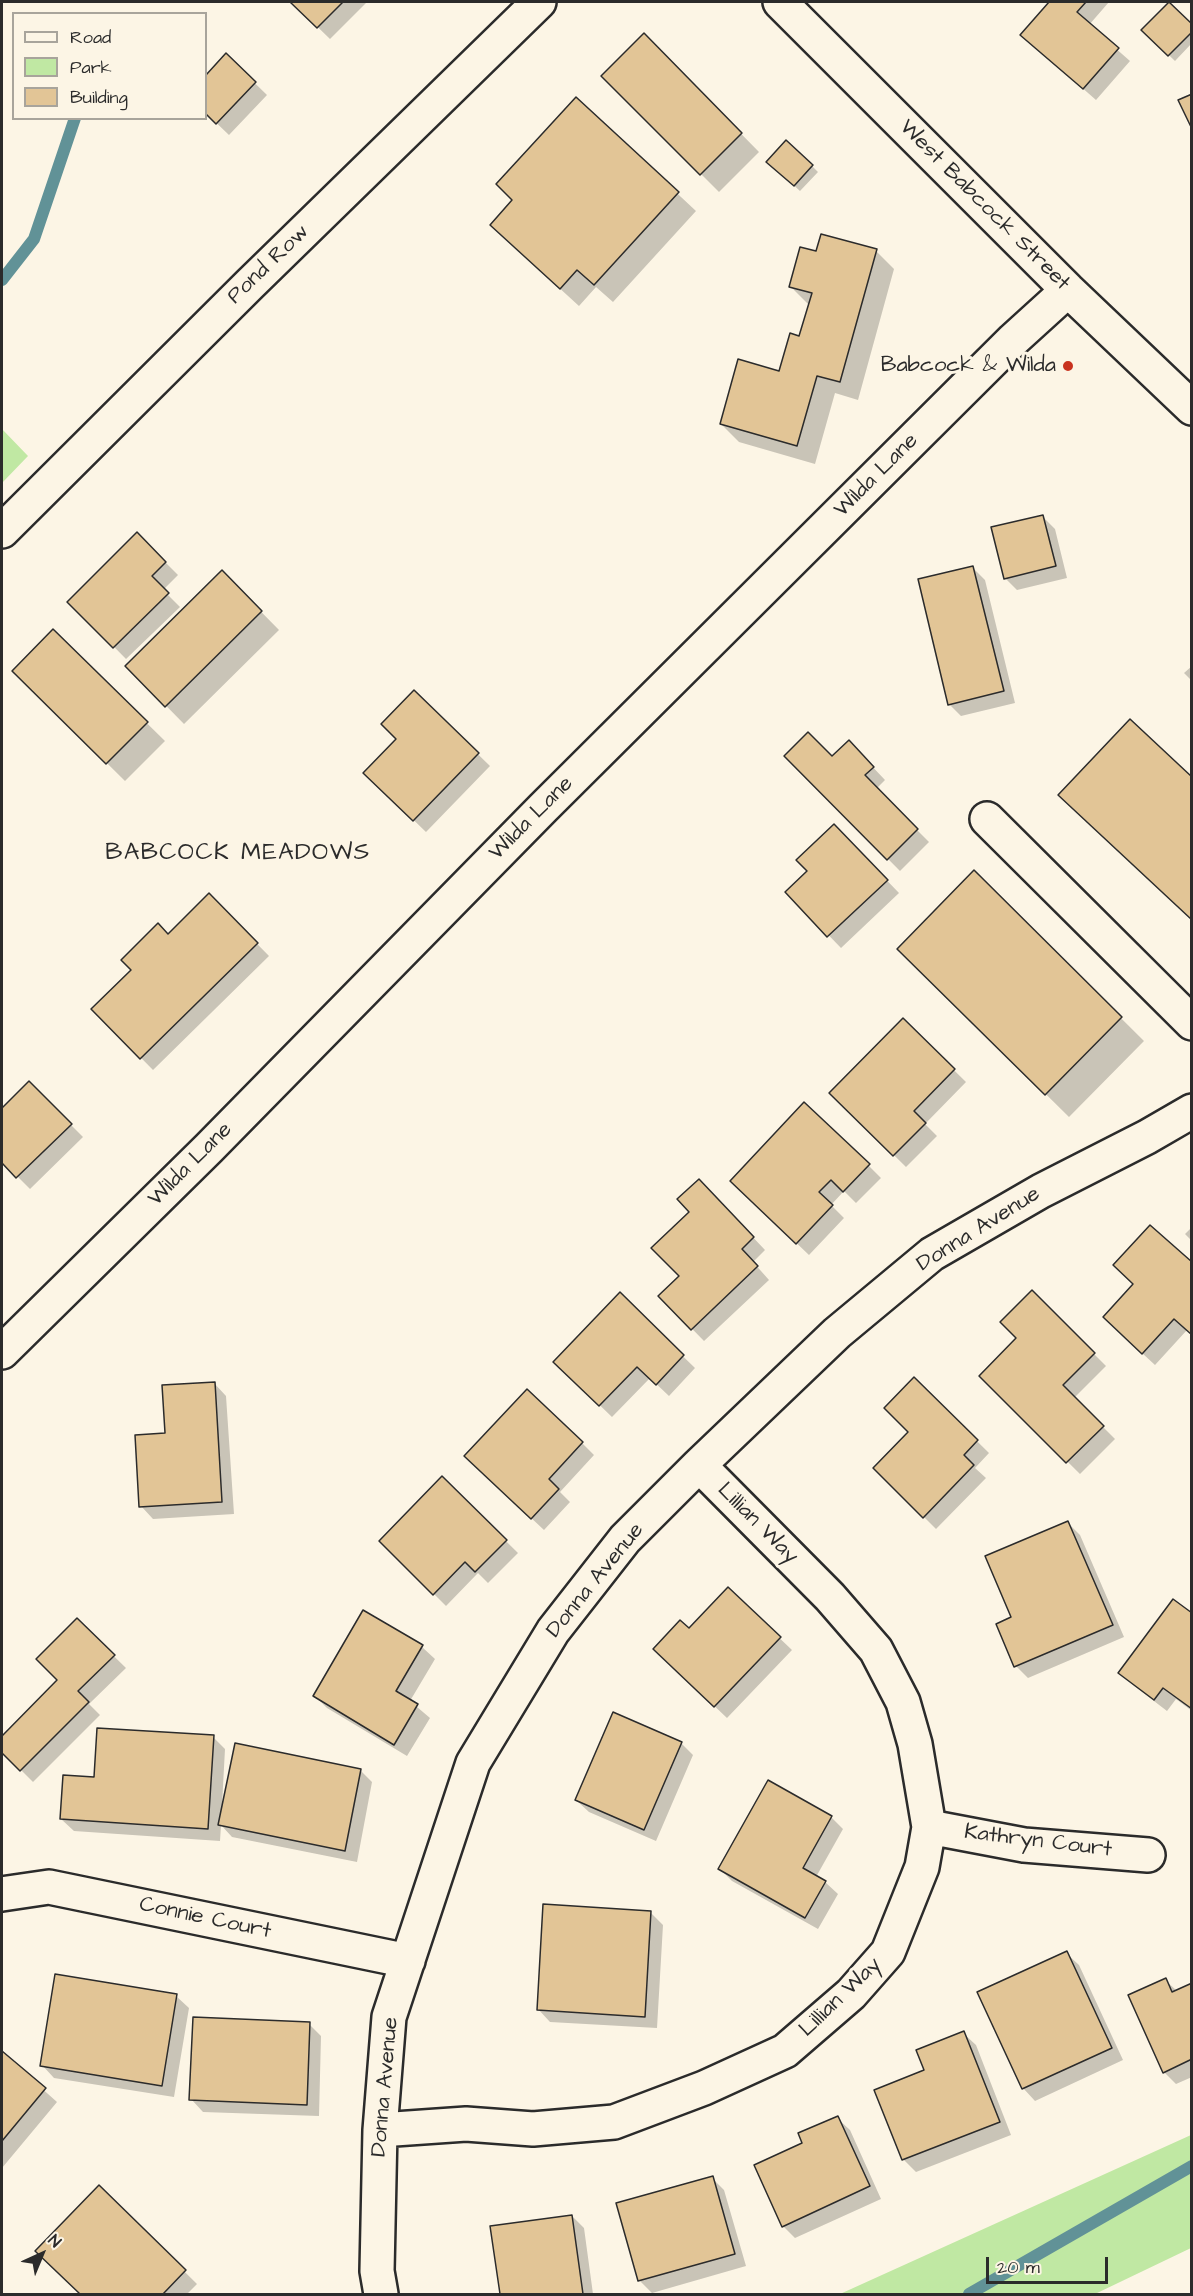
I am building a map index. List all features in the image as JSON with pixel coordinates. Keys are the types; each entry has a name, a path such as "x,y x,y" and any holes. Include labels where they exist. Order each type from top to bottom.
{"street":[{"name":"Pond Row","path":"2,531 249,285 539,2"},
{"name":"West Babcock Street","path":"780,2 1068,290 1191,408"},
{"name":"Wilda Lane","path":"2,1352 209,1148 568,783 1013,340 1068,290"},
{"path":"987,819 1191,1023"},
{"name":"Donna Avenue","path":"381,2295 377,2271 380,2130 389,2018 472,1763 552,1631 626,1539 699,1466 837,1334 932,1254 1041,1191 1147,1137 1191,1111"},
{"name":"Lillian Way","path":"380,2130 466,2124 533,2129 615,2122 704,2088 785,2051 851,1994 888,1952 922,1867 929,1827 915,1744 903,1702 876,1650 830,1597 699,1466"},
{"name":"Kathryn Court","path":"929,1827 1024,1845 1148,1855"},
{"name":"Connie Court","path":"2,1894 50,1887 408,1961"}],"green space":[{"path":"2,429 28,456 2,483"},
{"path":"1191,2135 1191,2248 1095,2294 840,2294"}],"building":[{"path":"290,2 343,2 317,28"},
{"path":"1049,2 1086,2 1077,12 1119,48 1083,89 1020,35"},
{"path":"1169,2 1192,24 1192,32 1168,56 1141,30"},
{"path":"644,33 742,133 700,175 601,76"},
{"path":"226,53 256,82 216,124 207,115 207,74"},
{"path":"1192,94 1192,129 1178,100"},
{"path":"576,97 679,192 594,285 577,270 560,289 490,225 512,200 496,184"},
{"path":"786,140 813,165 794,186 766,162"},
{"path":"821,234 877,249 840,382 817,376 797,446 720,424 738,359 779,371 790,333 799,336 812,293 789,287 800,247 816,251"},
{"path":"1043,515 1056,566 1004,579 991,527"},
{"path":"137,532 166,562 152,576 169,593 113,648 67,602"},
{"path":"973,566 1004,691 948,705 918,579"},
{"path":"222,570 262,611 165,707 125,666"},
{"path":"53,629 148,722 106,764 12,671"},
{"path":"414,690 479,753 413,821 363,773 396,739 381,724"},
{"path":"1130,719 1192,777 1192,920 1058,795"},
{"path":"808,732 832,756 849,740 874,767 865,775 918,829 887,860 784,756"},
{"path":"834,824 888,880 827,937 785,892 807,871 796,860"},
{"path":"974,870 1122,1017 1045,1095 897,949"},
{"path":"209,893 258,943 140,1059 91,1009 131,970 121,960 158,923 168,934"},
{"path":"903,1018 955,1069 914,1111 926,1123 893,1156 829,1093"},
{"path":"29,1081 72,1124 16,1178 2,1163 2,1108"},
{"path":"804,1102 870,1164 843,1192 831,1180 819,1192 833,1205 796,1244 730,1181"},
{"path":"699,1179 754,1237 742,1249 758,1266 691,1330 658,1296 679,1276 651,1248 689,1212 677,1199"},
{"path":"1150,1225 1192,1262 1192,1335 1174,1319 1142,1354 1103,1317 1133,1284 1113,1265"},
{"path":"1032,1290 1095,1353 1063,1385 1104,1426 1066,1463 979,1376 1016,1338 1000,1322"},
{"path":"620,1292 684,1355 656,1385 637,1367 599,1406 553,1362"},
{"path":"914,1377 978,1440 964,1455 974,1465 923,1518 873,1468 908,1432 884,1408"},
{"path":"215,1382 222,1502 139,1507 135,1435 165,1433 162,1385"},
{"path":"527,1389 583,1442 549,1479 559,1489 531,1519 464,1456"},
{"path":"442,1476 507,1540 475,1572 465,1562 433,1595 379,1541"},
{"path":"1068,1521 1113,1625 1014,1667 996,1624 1011,1617 985,1556"},
{"path":"728,1587 781,1637 714,1707 653,1649 680,1620 689,1628"},
{"path":"1173,1599 1192,1613 1192,1709 1163,1688 1154,1700 1118,1673"},
{"path":"363,1610 423,1645 396,1691 418,1704 394,1745 313,1696"},
{"path":"77,1618 115,1655 78,1691 89,1702 20,1771 2,1753 2,1736 57,1680 36,1659"},
{"path":"613,1712 682,1742 644,1830 575,1800"},
{"path":"97,1728 214,1735 208,1829 60,1819 63,1775 94,1777"},
{"path":"235,1743 361,1769 345,1851 218,1825"},
{"path":"768,1780 832,1816 803,1868 826,1881 805,1918 718,1869"},
{"path":"543,1904 651,1911 645,2017 537,2010"},
{"path":"1067,1951 1112,2048 1022,2089 977,1992"},
{"path":"55,1974 177,1994 162,2086 40,2066"},
{"path":"1166,1978 1172,1992 1192,1983 1192,2059 1163,2073 1128,1995"},
{"path":"193,2017 310,2022 307,2105 189,2100"},
{"path":"964,2031 1000,2122 902,2160 874,2090 924,2070 916,2050"},
{"path":"2,2051 46,2088 2,2141"},
{"path":"838,2116 870,2186 782,2227 754,2165 802,2143 798,2133"},
{"path":"713,2176 735,2254 638,2281 616,2203"},
{"path":"99,2185 186,2270 163,2294 80,2294 35,2251"},
{"path":"572,2215 583,2294 500,2294 490,2226"}],"waterway":[{"path":"2,280 34,239 74,120"},
{"path":"969,2294 1192,2166"}],"place":[{"name":"Babcock & Wilda","path":"1068,366"}],"district":[{"name":"BABCOCK MEADOWS","path":"238,854"}]}
